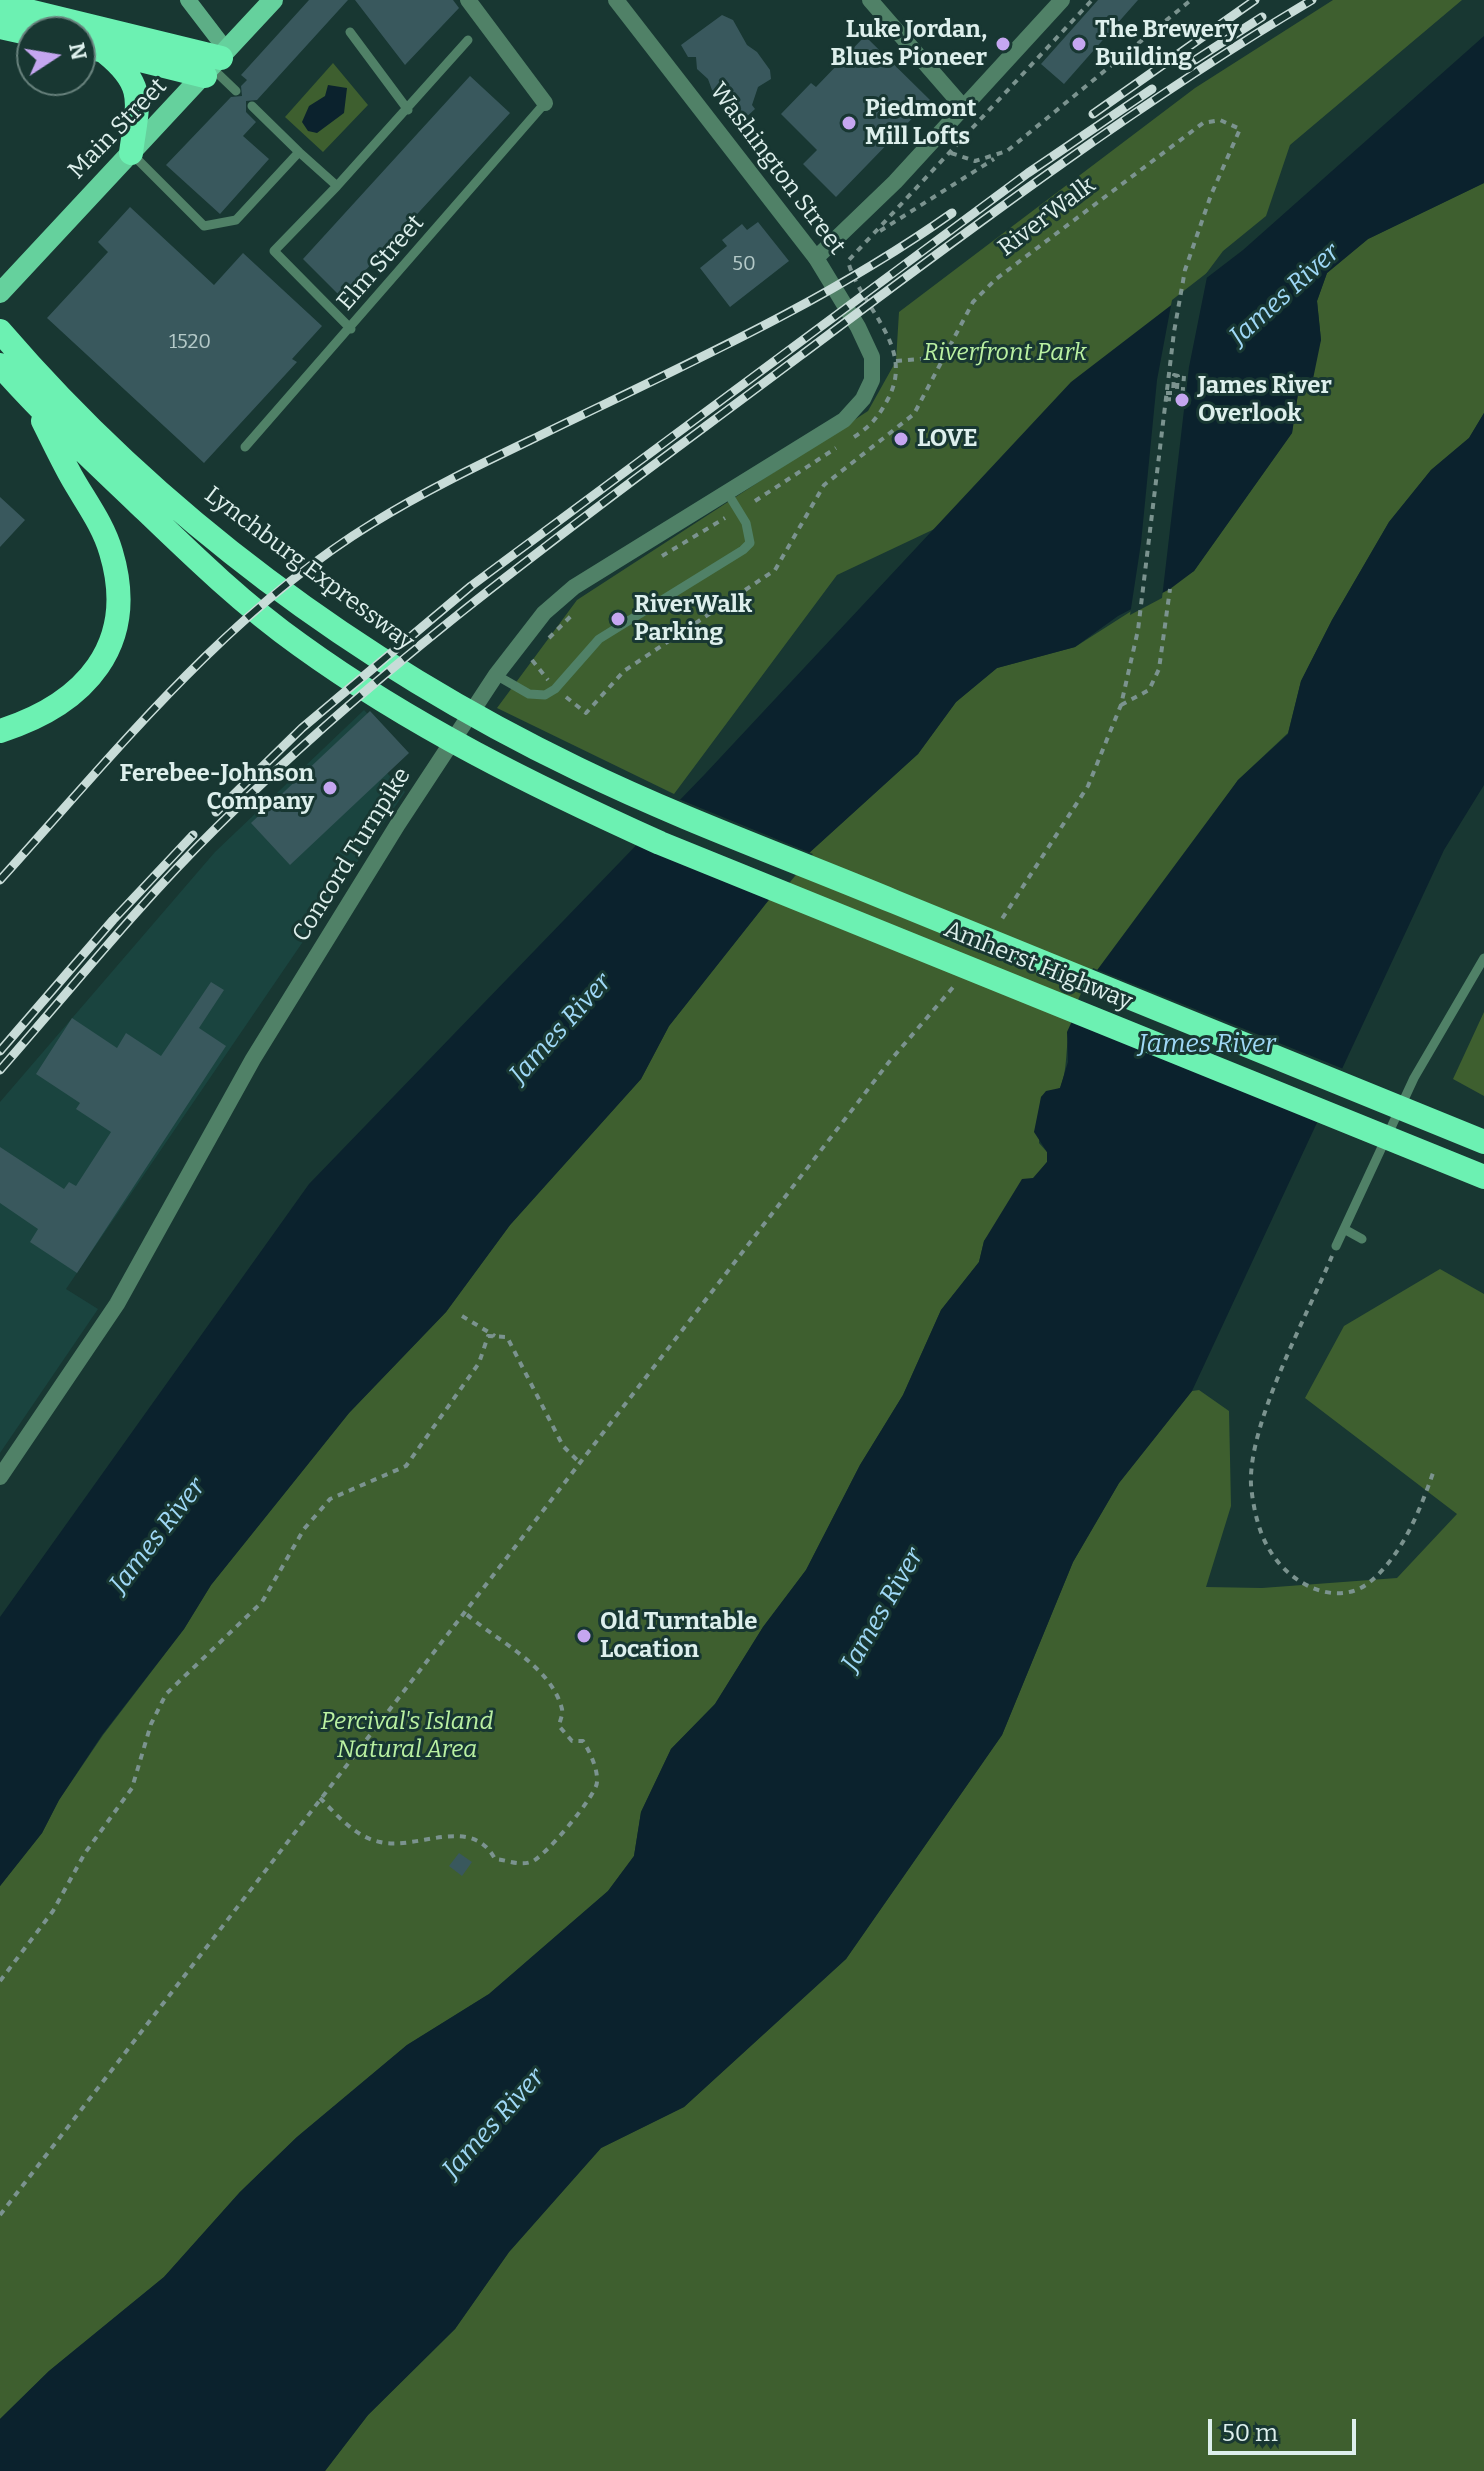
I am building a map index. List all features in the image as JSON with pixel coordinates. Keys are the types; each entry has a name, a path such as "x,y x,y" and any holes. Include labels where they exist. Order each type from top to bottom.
{"highway":[{"path":"0,4 216,63"},
{"path":"96,48 216,63"},
{"path":"96,51 126,70 135,86 137,102 131,153"},
{"name":"Lynchburg Expressway","path":"0,331 127,461 233,553 333,628 417,683 579,770 673,811"},
{"path":"0,365 34,404 111,551 119,588 118,622 104,660 80,687 45,713 0,731"},
{"name":"Amherst Highway","path":"34,404 212,574 299,645 398,710 538,788 660,843 1480,1175"},
{"name":"Amherst Highway","path":"673,811 1484,1142"}],"main road":[{"path":"188,0 216,63"},
{"name":"Main Street","path":"1,292 273,0"}],"street":[{"path":"468,0 545,103"},
{"name":"Washington Street","path":"616,0 816,258 868,347 872,357 872,380"},
{"path":"870,0 964,108"},
{"path":"816,258 895,182 1062,0"},
{"name":"Concord Turnpike","path":"0,1477 117,1304 253,1059 398,824 496,675 544,613 574,587 844,420 863,399 872,380"}],"lane":[{"path":"350,32 408,110"},
{"path":"351,329 274,251 408,110 468,40"},
{"path":"216,63 236,91"},
{"name":"Elm Street","path":"245,447 545,103"},
{"path":"252,106 337,186"},
{"path":"131,153 204,226 236,220 299,152"},
{"path":"496,675 537,696 555,689 599,639 750,543 746,523 727,492"},
{"path":"1336,1246 1414,1078 1484,958"},
{"path":"1344,1229 1362,1239"}],"path":[{"path":"874,235 1092,0"},
{"path":"874,235 1000,155 1191,0"},
{"name":"RiverWalk","path":"874,235 848,261 852,276 892,345 896,361 944,357 973,302 996,279 1203,123 1220,120 1240,129 1211,195 1185,270 1166,396"},
{"path":"950,153 975,161 1000,155"},
{"path":"1166,396 1173,393 1174,375 1178,376 1176,400"},
{"path":"1166,396 1182,400 1184,376"},
{"path":"999,923 1088,786 1121,705 1150,546 1166,396"},
{"path":"650,563 725,518"},
{"path":"1121,705 1149,690 1159,669 1170,589"},
{"path":"544,643 583,604"},
{"path":"534,653 531,662 555,689"},
{"path":"0,2215 889,1062 962,976"},
{"path":"1336,1246 1258,1428 1251,1485 1255,1513 1266,1545 1288,1573 1305,1585 1326,1593 1358,1589 1372,1580 1395,1552 1413,1521 1434,1470"},
{"path":"462,1316 497,1337"},
{"path":"0,1981 53,1911 85,1853 132,1788 151,1724 166,1694 262,1602 304,1529 330,1499 406,1466 479,1363 488,1336 507,1337 563,1446 580,1463"},
{"path":"320,1798 352,1828 380,1843 459,1835 489,1849 495,1859 520,1864 535,1861 596,1789 598,1779 583,1741 572,1741 559,1726 563,1712 557,1697 524,1658 464,1612"}],"shaded area":[{"path":"364,710 405,753 387,773 405,792 66,1289 98,1309 0,1453 0,1102 215,852"}],"green space":[{"name":"Riverfront Park","path":"1333,0 1462,0 1290,145 1266,216 1223,251 1125,382 998,499 837,575 674,794 497,708 577,600 868,411 896,361 899,312 1195,88"},
{"path":"333,63 368,105 323,152 285,117"},
{"name":"Percival's Island Natural Area","path":"1484,183 1484,413 1469,438 1431,470 1389,522 1332,620 1301,681 1288,733 1238,780 1074,1019 1060,1088 1041,1097 1039,1143 1047,1152 1047,1162 984,1241 979,1262 941,1310 903,1395 860,1465 806,1570 763,1627 715,1704 671,1749 641,1812 634,1856 608,1891 489,1994 407,2045 297,2137 240,2192 164,2277 49,2371 0,2419 0,1886 42,1833 59,1800 103,1735 184,1629 211,1585 349,1413 446,1312 510,1225 641,1079 669,1026 798,863 918,754 956,702 997,668 1075,647 1194,571 1292,433 1299,387 1321,340 1317,301 1327,273 1368,239"},
{"path":"1484,1012 1484,1096 1453,1079"},
{"path":"1440,1269 1484,1294 1484,2471 325,2471 368,2415 455,2329 509,2252 601,2148 684,2107 846,1959 1002,1735 1073,1562 1119,1483 1192,1391 1199,1390 1229,1411 1231,1506 1206,1587 1262,1588 1397,1578 1457,1514 1305,1398 1344,1326"}],"water":[{"name":"James River","path":"1484,36 1484,183 1368,239 1327,273 1317,301 1321,340 1313,379 1299,387 1292,433 1194,571 1170,589 1118,616 1075,647 997,668 956,702 918,754 798,863 669,1026 641,1079 510,1225 446,1312 349,1413 211,1585 184,1629 102,1735 59,1800 42,1833 0,1886 0,1617 309,1184 705,774 1071,382 1243,250"},
{"path":"328,85 347,88 344,113 317,133 308,131 302,122 309,106 325,96"},
{"name":"James River","path":"1484,413 1484,785 1444,850 1192,1391 1119,1483 1073,1562 1002,1735 846,1959 684,2107 601,2148 509,2252 455,2329 368,2415 325,2471 0,2471 0,2419 49,2371 164,2277 240,2192 297,2137 407,2045 489,1994 608,1891 634,1856 641,1812 671,1749 715,1704 763,1627 806,1570 860,1465 903,1395 941,1310 979,1262 984,1241 1022,1179 1033,1178 1047,1162 1047,1152 1034,1132 1041,1097 1046,1091 1060,1088 1068,1062 1067,1032 1092,977 1238,780 1288,734 1301,681 1332,620 1389,522 1431,470 1469,438"}],"pier":[{"path":"1208,272 1189,367 1162,598 1130,615 1141,543 1157,380 1172,300"},
{"path":"676,798 813,854 777,898 636,840"},
{"path":"1093,968 1346,1070 1323,1120 1070,1017"}],"building":[{"path":"309,0 348,0 257,100 246,101 246,112 256,122 243,136 269,159 220,214 166,165 231,97 242,96 241,86 247,80 241,75"},
{"path":"355,0 453,0 459,8 405,65"},
{"name":"The Brewery Building","path":"1098,0 1138,0 1064,84 1041,64"},
{"path":"722,15 733,20 747,45 757,52 770,70 771,79 758,87 752,105 755,109 742,121 723,106 720,94 712,90 708,79 697,69 696,57 688,57 681,45"},
{"name":"Piedmont Mill Lofts","path":"865,36 930,100 836,197 803,164 817,150 781,114 811,83 816,87"},
{"path":"470,76 510,113 341,297 303,259"},
{"path":"130,207 214,285 243,253 322,326 292,359 297,362 204,463 47,318 108,252 98,242"},
{"path":"758,222 789,261 730,307 700,268 727,246 722,240 742,224 747,230"},
{"path":"0,497 25,520 0,547"},
{"name":"Ferebee-Johnson Company","path":"370,711 409,753 290,865 251,823"},
{"path":"211,982 224,990 199,1028 226,1046 77,1273 30,1242 38,1229 0,1203 0,1147 64,1189 69,1182 76,1186 111,1132 76,1109 80,1103 36,1074 72,1018 117,1048 126,1033 161,1056"},
{"path":"459,1853 472,1862 462,1876 449,1866"}],"railway":[{"path":"1093,114 1255,0"},
{"path":"0,1070 133,917 216,828 284,763 426,640 574,525 988,217 1180,83 1312,0"},
{"path":"1195,60 1262,17"},
{"path":"216,812 302,728 471,586 1028,173 1152,89"},
{"path":"0,880 174,688 269,599 319,559 434,488 802,305 853,277 952,213"},
{"path":"0,1051 113,920 193,835"}],"place":[{"name":"Luke Jordan, Blues Pioneer","path":"1003,44"},
{"name":"The Brewery Building","path":"1079,44"},
{"name":"Piedmont Mill Lofts","path":"849,123"},
{"name":"James River Overlook","path":"1182,400"},
{"name":"LOVE","path":"901,439"},
{"name":"RiverWalk Parking","path":"618,619"},
{"name":"Ferebee-Johnson Company","path":"330,788"},
{"name":"Old Turntable Location","path":"584,1636"}]}
